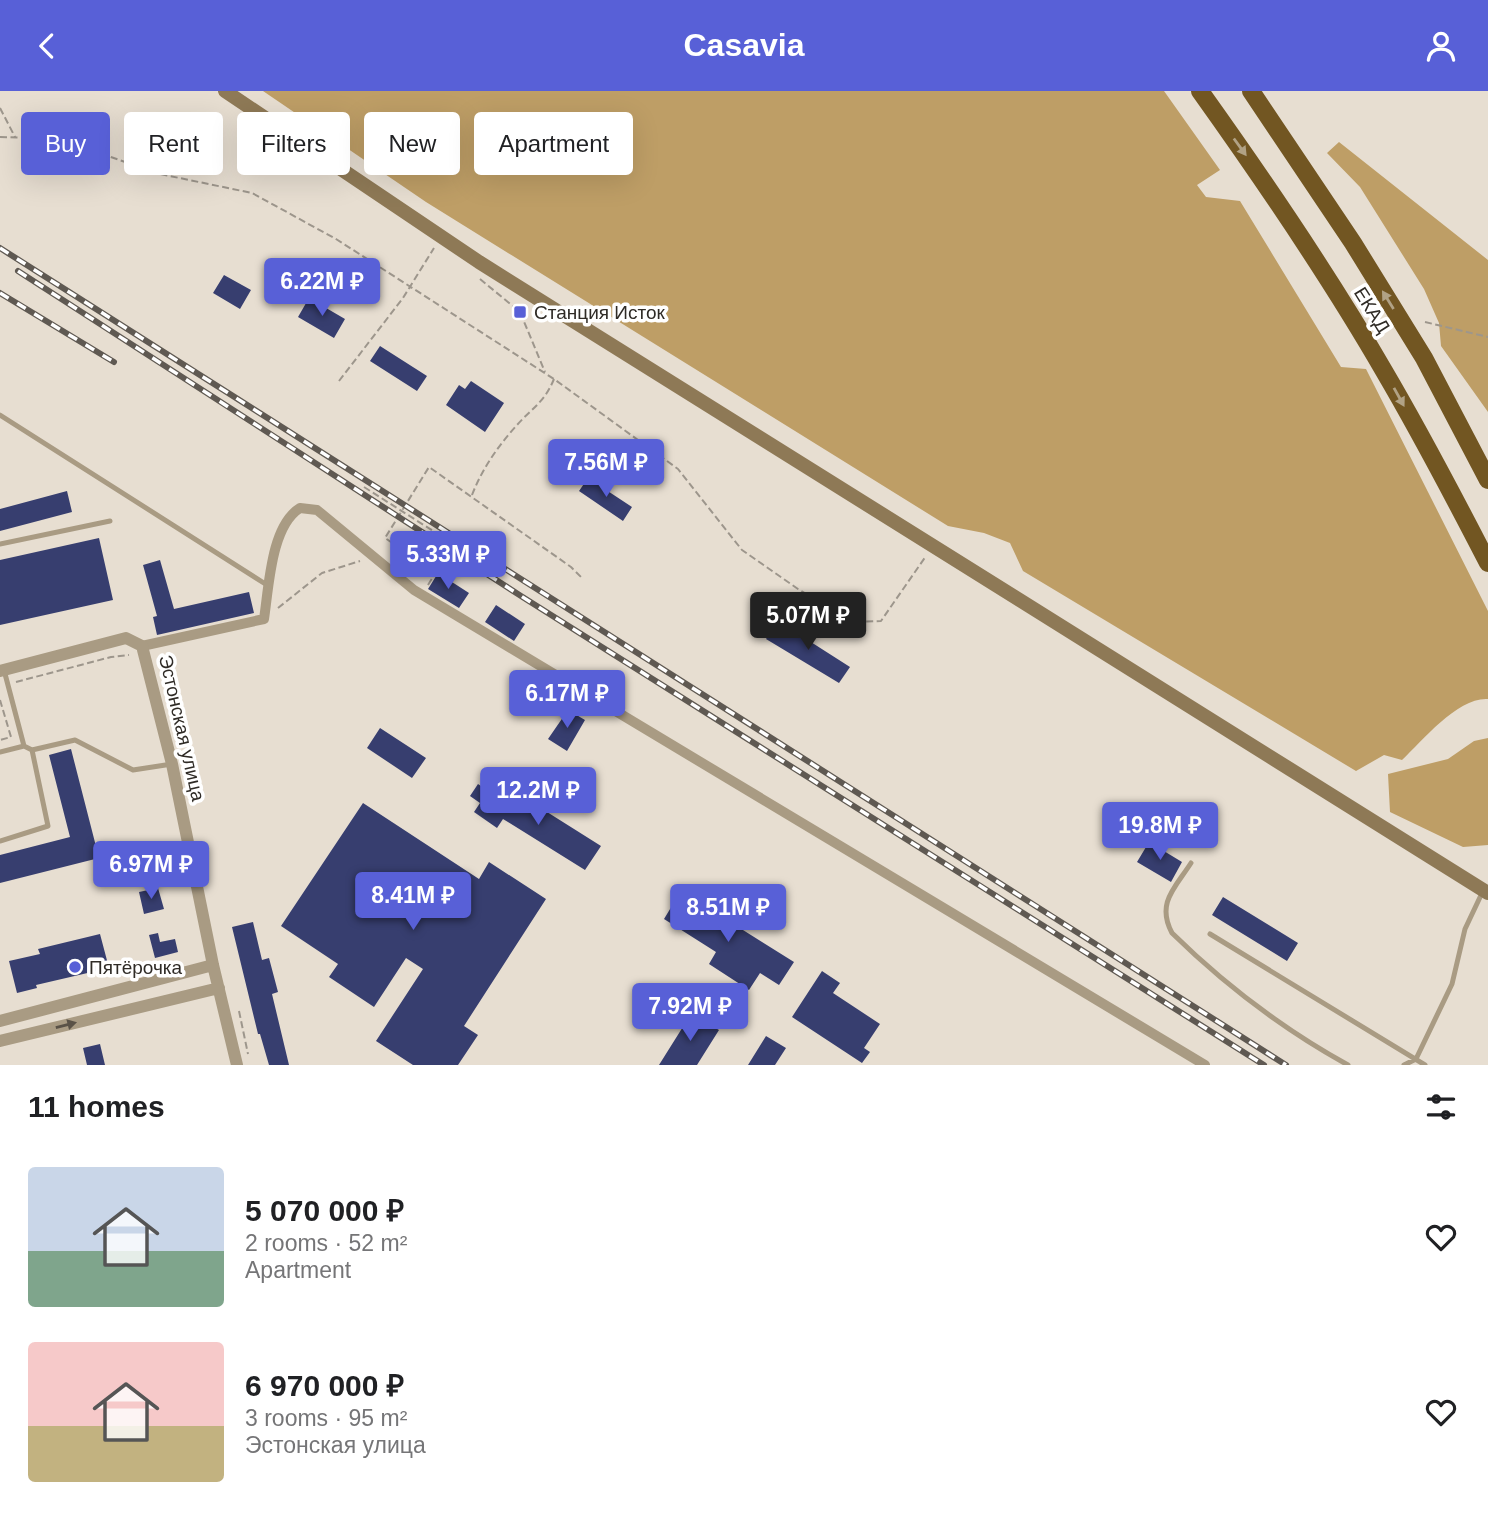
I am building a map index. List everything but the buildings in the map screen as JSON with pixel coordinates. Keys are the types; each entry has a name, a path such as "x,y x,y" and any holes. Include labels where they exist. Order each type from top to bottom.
{"highway":[{"name":"ЕКАД","path":"1200,91 1267,185 1371,349 1439,467 1488,563"},
{"name":"ЕКАД","path":"1251,91 1353,243 1416,347 1488,480"}],"main road":[{"path":"225,91 439,237 1485,892"}],"street":[{"path":"2,671 126,638 143,649 264,619 277,541 289,515 300,508 317,510 422,595 1205,1065"},
{"name":"Эстонская улица","path":"143,649 172,764 213,965 237,1065"},
{"path":"0,1020 213,965"},
{"path":"0,1041 219,988"}],"lane":[{"path":"0,415 269,587"},
{"path":"0,544 110,521"},
{"path":"2,671 24,746"},
{"path":"0,752 24,746 32,750 75,740 133,770 172,764"},
{"path":"0,841 48,826 32,750"},
{"path":"1191,863 1165,905 1165,921 1172,933 1244,999 1306,1042 1348,1065"},
{"path":"1405,1065 1416,1059 1452,985 1465,929 1485,892"},
{"path":"1210,934 1425,1065"}],"path":[{"path":"0,108 16,138"},
{"path":"0,137 77,139 102,154 160,174 252,193 336,239 555,379 678,469 742,550 852,622 881,621 933,547"},
{"path":"339,381 411,286 439,237"},
{"path":"488,268 480,279 520,312 546,373"},
{"path":"1425,322 1488,337"},
{"path":"471,495 498,448 519,423 541,404 555,379"},
{"path":"436,572 385,538 429,467 572,567 581,577"},
{"path":"364,487 441,536"},
{"path":"264,619 322,573 374,557"},
{"path":"422,595 440,566 443,567"},
{"path":"8,684 143,649"},
{"path":"0,700 11,737 0,740"},
{"path":"239,1011 250,1065"}],"shaded area":[{"path":"263,91 1164,91 1220,170 1197,185 1206,197 1240,201 1341,367 1366,369 1488,611 1488,699 1477,700 1453,712 1402,760 1384,755 1356,771 1023,571 1010,543 984,533 948,526 386,175 460,175 460,112 364,112 364,160 350,150 350,112 294,112"},
{"path":"1339,142 1488,260 1488,412 1441,346 1439,323 1424,289 1360,187 1327,153"},
{"path":"1488,738 1488,845 1463,847 1390,812 1388,774 1448,759 1474,741"}],"railway":[{"path":"0,248 1286,1065"},
{"path":"18,271 521,596 1264,1065"},
{"path":"0,293 114,362"}],"place":[{"name":"Станция Исток","path":"520,312"},
{"name":"Пятёрочка","path":"75,967"}]}
